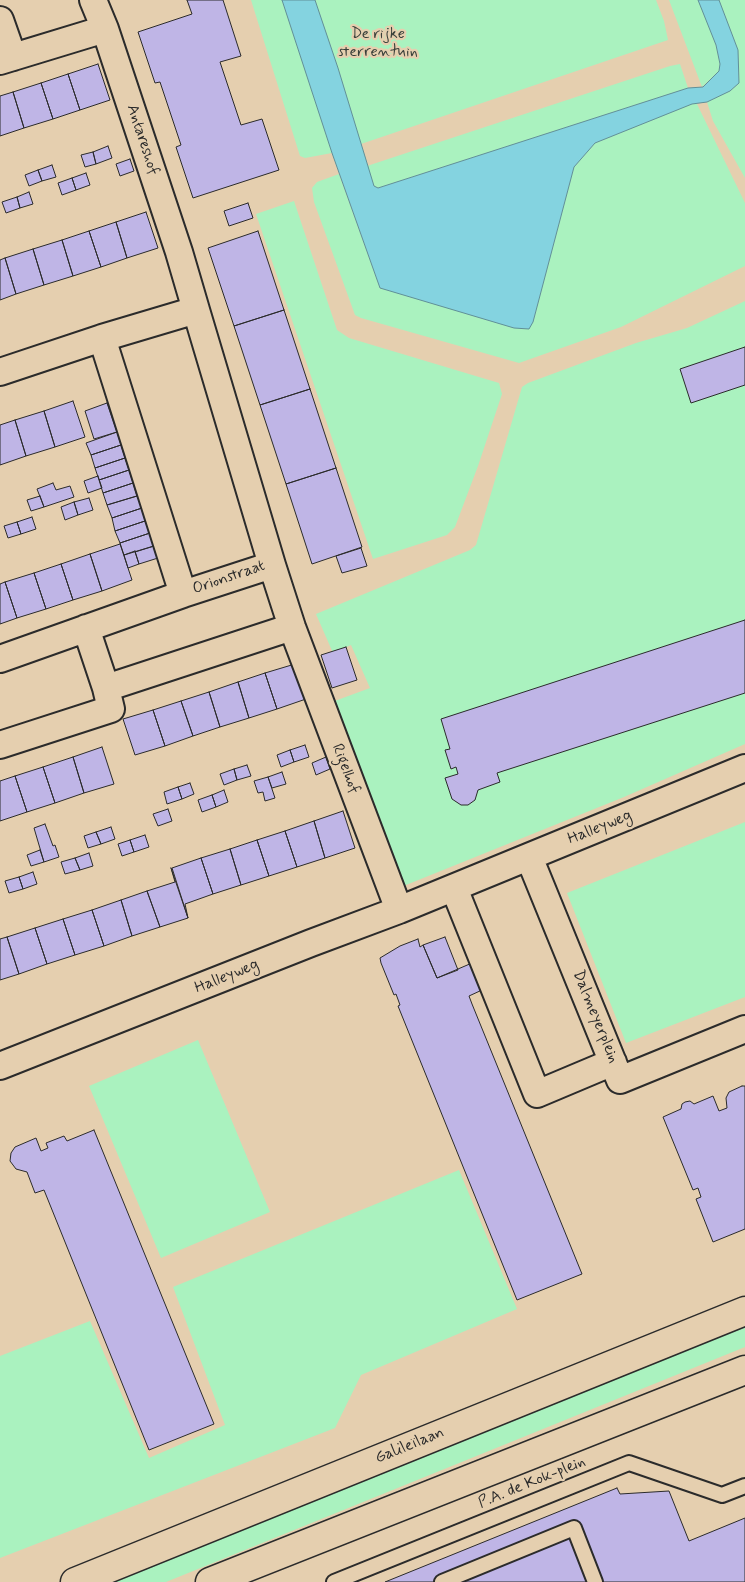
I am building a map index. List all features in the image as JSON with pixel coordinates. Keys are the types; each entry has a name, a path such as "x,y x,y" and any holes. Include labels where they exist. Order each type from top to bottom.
{"street":[{"name":"Antareshof","path":"93,0 105,29 179,252 196,310"},
{"path":"0,20 6,59 105,29"},
{"path":"0,372 102,338 196,310"},
{"name":"Orionstraat","path":"102,338 184,594 272,565 196,310"},
{"name":"Rigelhof","path":"272,565 292,627 398,910"},
{"path":"0,659 184,594"},
{"path":"106,688 292,627"},
{"path":"0,746 111,709 86,628"},
{"name":"Halleyweg","path":"0,1066 454,888 745,768"},
{"name":"Dalmeyerplein","path":"530,857 620,1080 745,1030"},
{"path":"454,888 537,1094 613,1062"},
{"name":"Galileïlaan","path":"75,1582 745,1310"},
{"path":"210,1582 745,1370"}],"lane":[{"name":"P.A. de Kok-plein","path":"334,1582 629,1463 722,1495 745,1486"},
{"path":"442,1582 574,1528 595,1582"}],"green space":[{"path":"251,0 282,0 332,153 305,158 300,156"},
{"name":"De rijke sterrentuin","path":"315,0 656,0 664,21 668,40 361,144"},
{"path":"669,0 698,0 716,45 720,64 719,71 702,87"},
{"path":"719,0 745,0 745,178 713,121 707,102 730,91 739,83 738,50"},
{"path":"680,64 688,88 378,188 374,186 367,166"},
{"path":"696,102 745,203 745,266 621,327 519,363 355,315 314,202 312,188 317,182 339,174 380,288 533,322 574,167 595,143"},
{"path":"294,201 337,330 349,338 499,383 502,394 478,466 455,527 447,535 373,559 256,214"},
{"path":"745,301 745,744 624,797 401,887 332,702 370,688 351,645 333,653 316,614 470,550 476,545 522,387 528,383 636,343 687,328"},
{"path":"745,822 745,997 626,1043 567,893"},
{"path":"198,1040 270,1212 161,1258 89,1086"},
{"path":"459,1170 517,1309 361,1375 335,1428 0,1558 0,1356 90,1321 149,1458 225,1425 173,1287"},
{"path":"745,1320 745,1347 166,1582 102,1582"}],"water":[{"path":"282,0 315,0 374,186 378,188 688,88 703,87 719,71 720,64 716,45 698,0 719,0 738,50 739,83 730,91 707,102 692,104 595,143 574,167 533,322 529,329 514,328 380,288 332,153"}],"building":[{"path":"187,0 223,0 241,56 220,62 241,125 262,119 279,170 193,198 176,147 181,145 160,82 155,83 138,32 192,14"},
{"path":"98,64 110,100 80,110 68,74"},
{"path":"68,74 80,110 53,119 41,83"},
{"path":"41,83 53,119 24,128 13,92"},
{"path":"13,92 24,128 0,136 0,96"},
{"path":"108,146 112,158 96,164 93,152"},
{"path":"93,152 96,164 85,167 81,155"},
{"path":"130,159 134,171 120,176 116,164"},
{"path":"52,165 56,177 42,181 38,170"},
{"path":"38,170 42,181 29,186 25,175"},
{"path":"86,173 90,185 76,190 72,178"},
{"path":"72,178 76,190 62,195 58,183"},
{"path":"29,192 33,204 20,208 17,197"},
{"path":"17,197 20,208 6,213 2,202"},
{"path":"248,203 253,218 229,226 224,211"},
{"path":"146,212 158,248 127,258 116,222"},
{"path":"116,222 127,258 101,267 89,231"},
{"path":"89,231 101,267 73,276 62,240"},
{"path":"258,231 284,310 234,326 208,248"},
{"path":"62,240 73,276 44,285 33,249"},
{"path":"33,249 44,285 16,294 5,258"},
{"path":"5,258 16,294 0,300 0,260"},
{"path":"284,310 310,389 260,405 234,326"},
{"path":"745,347 745,385 691,403 680,369"},
{"path":"310,389 336,468 286,484 260,405"},
{"path":"73,401 85,437 55,447 44,411"},
{"path":"107,403 117,432 94,439 85,411"},
{"path":"44,411 55,447 26,456 15,420"},
{"path":"15,420 26,456 0,465 0,425"},
{"path":"117,432 121,445 91,455 86,443"},
{"path":"121,445 125,458 95,468 91,455"},
{"path":"125,458 129,470 99,480 95,468"},
{"path":"336,468 362,547 312,564 286,484"},
{"path":"129,470 133,483 103,493 99,480"},
{"path":"98,476 102,488 88,493 84,481"},
{"path":"53,483 56,490 70,486 74,497 44,507 37,489"},
{"path":"133,483 137,496 107,505 103,493"},
{"path":"40,496 44,507 31,511 27,500"},
{"path":"137,496 142,508 112,518 107,505"},
{"path":"89,498 93,510 78,515 74,502"},
{"path":"74,502 78,515 65,520 61,507"},
{"path":"142,508 145,521 115,531 112,518"},
{"path":"32,517 36,529 21,534 17,522"},
{"path":"145,521 150,533 120,543 115,531"},
{"path":"17,522 21,534 8,538 4,526"},
{"path":"150,533 154,546 124,555 120,543"},
{"path":"120,544 132,580 102,591 90,554"},
{"path":"154,546 158,558 139,564 135,552"},
{"path":"361,548 367,566 342,573 336,556"},
{"path":"135,551 139,564 128,568 124,555"},
{"path":"90,554 102,591 73,600 61,564"},
{"path":"61,564 73,600 46,609 34,573"},
{"path":"34,573 46,609 17,618 5,582"},
{"path":"5,582 17,618 0,624 0,584"},
{"path":"745,620 745,693 497,773 500,782 478,790 475,800 468,805 461,805 452,799 445,778 458,774 456,767 451,769 445,750 450,749 441,719"},
{"path":"346,647 357,680 332,688 321,655"},
{"path":"295,664 306,699 277,709 265,673"},
{"path":"265,673 277,709 249,718 238,682"},
{"path":"238,682 249,718 220,727 209,692"},
{"path":"209,692 220,727 193,736 181,701"},
{"path":"181,701 193,736 165,746 153,710"},
{"path":"153,710 165,746 135,755 123,719"},
{"path":"305,745 309,757 294,762 290,750"},
{"path":"102,747 114,784 84,793 73,757"},
{"path":"290,750 294,762 281,767 277,755"},
{"path":"73,757 84,793 55,803 43,767"},
{"path":"326,757 330,769 316,775 312,763"},
{"path":"247,765 251,776 237,780 234,769"},
{"path":"43,767 55,803 27,812 15,776"},
{"path":"234,769 237,780 224,785 220,774"},
{"path":"282,772 286,784 272,788 268,777"},
{"path":"15,776 27,812 0,821 0,781"},
{"path":"268,777 275,798 265,801 263,792 258,793 254,781"},
{"path":"190,783 194,794 182,799 178,787"},
{"path":"178,787 182,799 167,804 164,792"},
{"path":"224,790 228,802 216,807 212,795"},
{"path":"212,795 216,807 202,812 198,800"},
{"path":"168,809 172,821 158,826 153,814"},
{"path":"343,811 355,848 325,858 314,821"},
{"path":"314,821 325,858 297,867 285,831"},
{"path":"45,824 59,857 44,862 34,828"},
{"path":"111,827 115,839 101,844 96,832"},
{"path":"285,831 297,867 269,876 257,840"},
{"path":"96,832 101,844 88,848 84,836"},
{"path":"145,835 149,847 134,852 130,840"},
{"path":"130,840 134,852 122,856 118,844"},
{"path":"257,840 269,876 241,885 230,849"},
{"path":"230,849 241,885 213,894 201,858"},
{"path":"40,850 44,862 31,866 27,855"},
{"path":"89,853 93,866 80,870 75,858"},
{"path":"75,858 80,870 65,874 61,862"},
{"path":"201,858 213,894 185,904 188,918 172,868"},
{"path":"171,868 188,918 160,927 147,891 175,882"},
{"path":"33,872 37,884 23,889 19,877"},
{"path":"19,877 23,889 9,893 5,881"},
{"path":"147,891 160,927 132,936 121,900"},
{"path":"121,900 132,936 104,946 92,910"},
{"path":"92,910 104,946 75,955 63,919"},
{"path":"63,919 75,955 47,964 35,928"},
{"path":"35,928 47,964 19,974 7,937"},
{"path":"7,937 19,974 0,980 0,939"},
{"path":"445,937 458,970 437,978 423,945"},
{"path":"418,939 420,947 423,945 437,978 472,963 482,990 469,996 582,1274 517,1300 398,1006 400,1005 396,994 394,995 381,963 380,958 400,946"},
{"path":"745,1086 745,1229 713,1242 696,1199 701,1197 698,1188 693,1190 663,1117 681,1109 682,1104 685,1102 690,1101 694,1104 713,1096 719,1111 727,1108 726,1098 729,1092"},
{"path":"94,1130 214,1424 149,1450 44,1190 35,1193 27,1172 16,1169 10,1161 11,1153 15,1147 36,1138 41,1151 48,1148 46,1143 64,1136 67,1141"},
{"path":"617,1488 620,1494 669,1491 689,1541 745,1518 745,1582 385,1582"}]}
